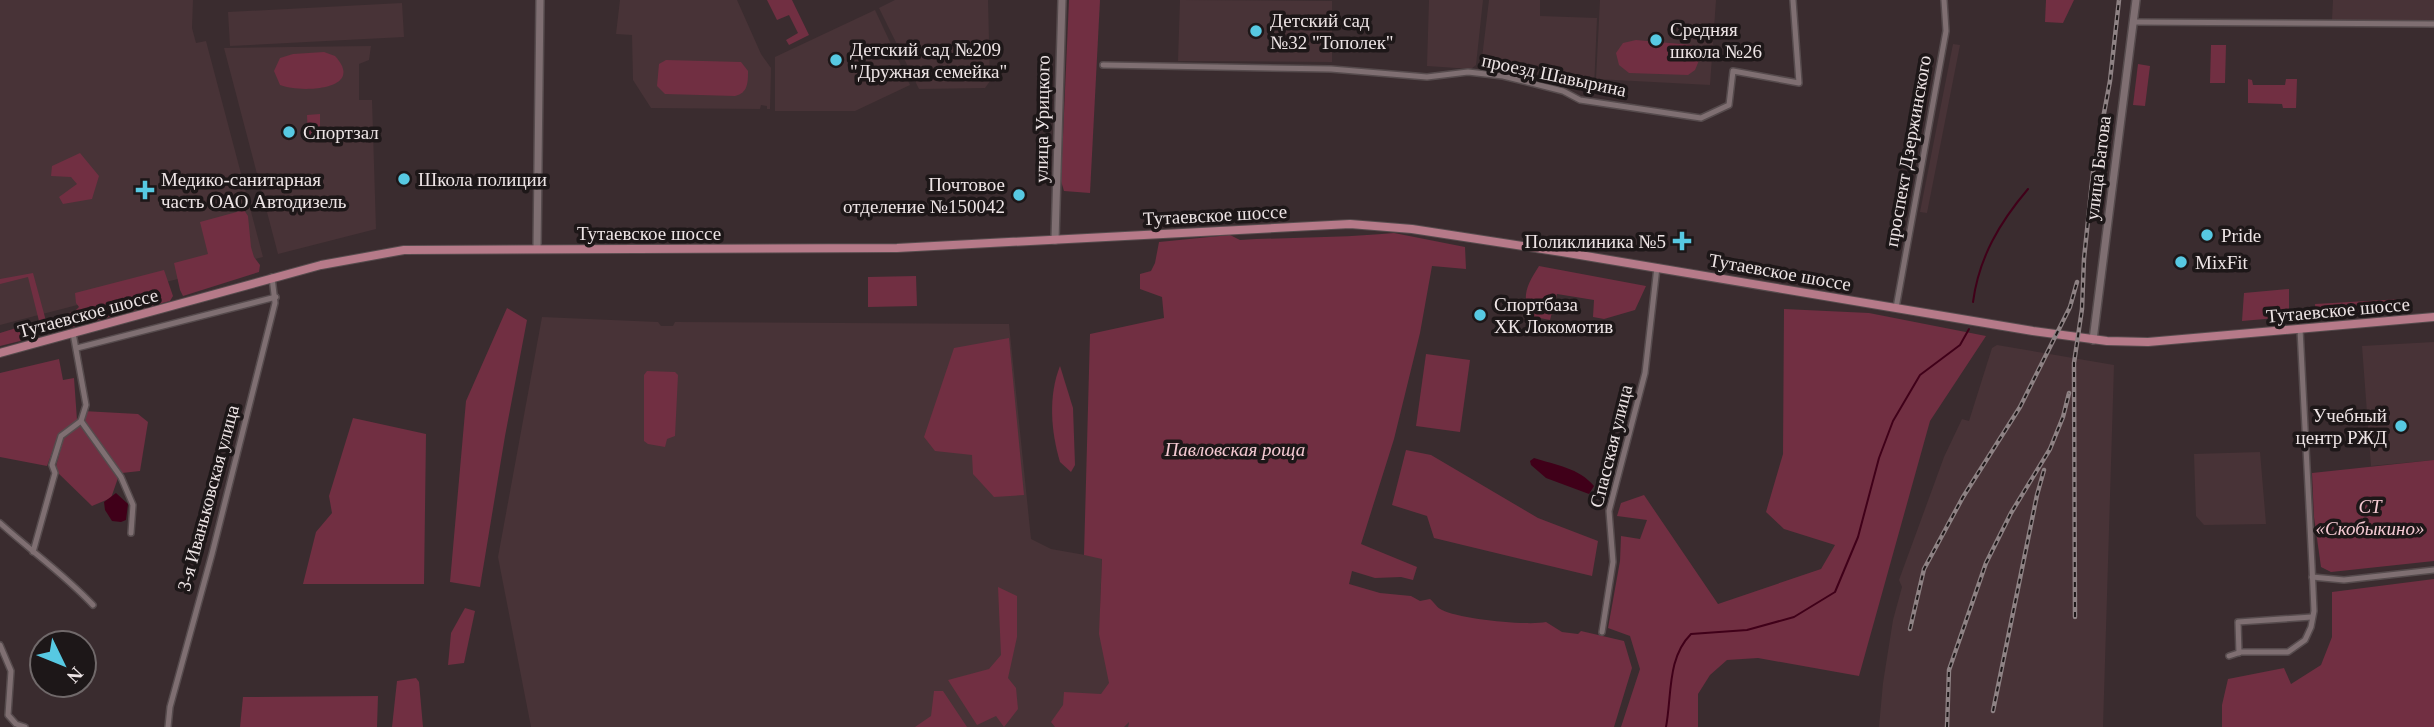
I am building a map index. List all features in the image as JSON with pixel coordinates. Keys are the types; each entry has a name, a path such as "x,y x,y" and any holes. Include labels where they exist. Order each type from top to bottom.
{"main road":[{"name":"Тутаевское шоссе","path":"0,353 272,277 350,258 404,250 897,248 1350,224 1412,229 1657,267 2093,340 2158,341 2434,317"}],"street":[{"path":"537,249 540,0"},
{"name":"улица Урицкого","path":"1055,240 1062,0"},
{"name":"проезд Шавырина","path":"1103,65 1331,69 1413,76 1468,72 1503,76 1563,91 1580,100 1701,118 1729,104 1733,71 1799,83 1793,0"},
{"name":"проспект Дзержинского","path":"1896,308 1946,31 1944,0"},
{"name":"улица Батова","path":"2093,340 2136,0"},
{"path":"2134,22 2434,24"},
{"name":"Спасская улица","path":"1602,632 1613,562 1609,511 1646,373 1657,267"},
{"name":"3-я Иваньковская улица","path":"168,727 170,707 212,554 276,297 272,277"},
{"path":"77,348 276,297"},
{"path":"2229,656 2239,653 2288,652 2299,647 2305,640 2312,617 2300,329"},
{"path":"33,552 55,473 52,465 61,436 80,421 86,405 73,333"},
{"path":"80,421 121,477 133,505 131,533"},
{"path":"0,523 78,587 93,605"},
{"path":"2312,578 2344,580 2434,570"},
{"path":"2239,653 2238,622 2312,617"},
{"path":"0,645 11,671 8,715 16,724 25,727"}],"shaded area":[{"path":"0,0 193,0 192,28 196,43 206,41 263,257 0,325"},
{"path":"620,0 737,0 761,54 771,68 770,109 761,105 760,109 651,108 633,80 632,35 616,34"},
{"path":"895,0 988,0 990,81 985,88 919,89 879,8"},
{"name":"Детский сад №32 \"Тополек\"","path":"1180,0 1332,1 1332,62 1178,61"},
{"path":"1429,0 1483,0 1476,65 1471,69 1427,66"},
{"path":"1489,0 1540,0 1540,16 1597,18 1594,89 1544,72 1481,66"},
{"name":"Средняя школа №26","path":"1600,0 1716,0 1710,85 1596,79"},
{"path":"2333,0 2434,0 2434,21 2332,20"},
{"path":"402,3 404,37 230,46 228,12"},
{"name":"Детский сад №209 \"Дружная семейка\"","path":"875,10 910,85 855,111 775,111 775,57"},
{"path":"1953,44 1960,45 1927,213 1920,212"},
{"path":"371,46 369,60 359,64 359,100 372,100 376,229 278,254 224,48"},
{"path":"542,317 658,322 661,326 673,326 675,322 1009,324 1031,539 1051,549 1102,558 1100,608 1137,689 1128,727 531,727 498,557"},
{"name":"Учебный центр РЖД","path":"2434,342 2434,460 2371,466 2362,346"},
{"path":"1997,345 2114,365 2103,727 1879,727 1893,620 1902,587 1899,580 1944,457 1962,419 1969,421 1992,348"},
{"path":"2260,452 2266,524 2204,525 2196,516 2194,454"},
{"path":"1534,458 1574,471 1594,486 1589,494 1546,478 1531,465 1530,461"},
{"path":"116,493 128,504 126,520 121,522 112,521 105,510 104,502"}],"green space":[{"path":"767,0 792,0 809,35 789,45 786,40 798,33 789,15 777,20"},
{"path":"1069,0 1100,0 1090,193 1064,191 1061,181"},
{"path":"2046,0 2074,0 2063,23 2045,22"},
{"path":"1636,40 1692,45 1700,58 1695,70 1688,75 1629,73 1619,65 1616,53 1623,43"},
{"path":"2211,45 2226,45 2225,83 2210,83"},
{"path":"324,52 335,56 343,68 343,76 337,83 314,89 280,85 274,71 280,58 293,54"},
{"path":"666,60 741,62 748,71 748,79 743,92 735,96 665,94 657,86 659,64"},
{"path":"2138,64 2150,66 2145,106 2133,105"},
{"path":"2248,79 2252,80 2253,85 2285,85 2286,79 2297,79 2296,108 2283,108 2282,104 2248,103"},
{"path":"320,114 320,142 308,142 307,115"},
{"path":"80,153 99,176 92,199 63,204 59,197 77,184 71,177 51,176 52,166"},
{"path":"244,210 248,216 251,247 260,265 259,272 183,296 174,263 208,254 200,222"},
{"name":"Павловская роща","path":"1394,233 1465,247 1466,269 1432,266 1420,333 1394,439 1361,544 1417,567 1413,580 1401,577 1375,578 1352,571 1349,584 1380,593 1411,596 1420,601 1430,599 1440,609 1463,616 1510,622 1546,622 1562,632 1578,634 1581,631 1624,641 1632,668 1614,727 1128,727 1129,722 1124,727 1055,727 1051,722 1063,705 1064,692 1101,694 1109,683 1099,634 1102,559 1084,555 1090,334 1164,318 1162,297 1140,289 1140,274 1151,271 1159,242 1230,235 1240,240"},
{"path":"1539,266 1646,286 1635,310 1604,319 1593,317 1594,300 1557,294 1550,320 1529,316 1527,308 1527,290"},
{"path":"164,270 173,296 170,301 65,329 31,333 20,341 0,346 0,333 39,321 28,277 0,284 0,279 33,273 46,321 75,311 79,307 75,293"},
{"path":"916,276 917,306 868,307 868,277"},
{"path":"2289,289 2289,317 2242,321 2244,293"},
{"path":"2402,299 2400,309 2316,316 2315,304"},
{"path":"507,308 527,320 480,587 450,582 466,401"},
{"path":"1784,309 1869,313 1986,336 1930,421 1859,676 1758,658 1727,660 1710,675 1698,694 1698,727 1621,727 1640,669 1630,636 1608,628 1620,561 1621,536 1640,539 1647,520 1617,516 1621,503 1644,495 1718,604 1821,569 1835,545 1784,529 1766,512 1783,454"},
{"path":"1009,338 1024,495 994,497 973,474 972,455 935,451 924,437 954,348"},
{"path":"1426,354 1470,360 1460,432 1416,426"},
{"path":"59,359 63,380 74,378 77,420 59,434 47,466 0,457 0,373"},
{"path":"1060,366 1073,408 1075,465 1071,472 1060,462 1053,426 1052,402"},
{"path":"647,371 675,372 678,375 675,436 667,439 665,447 644,441 644,375"},
{"path":"83,411 138,414 148,422 140,471 122,473 84,420"},
{"path":"353,418 426,434 424,584 303,584 316,532 332,513 329,496"},
{"path":"80,424 118,478 111,498 92,506 55,470 64,437"},
{"path":"1406,450 1431,455 1538,518 1598,541 1592,576 1434,538 1427,516 1392,505"},
{"name":"СТ «Скобыкино»","path":"2434,460 2434,561 2331,572 2321,567 2314,517 2312,473"},
{"name":"СТ «Скобыкино»","path":"2434,579 2434,727 2222,727 2222,705 2228,679 2284,668 2291,684 2321,665 2332,637 2332,592"},
{"path":"998,587 1017,596 1017,637 1008,678 1016,688 1018,709 1004,727 996,716 977,725 948,680 989,669 1001,655"},
{"path":"465,608 475,611 464,663 448,665 451,633"},
{"path":"416,678 419,682 423,727 392,727 397,681"},
{"path":"934,691 943,691 967,727 915,727 931,716"},
{"path":"378,696 377,727 240,727 243,697"}],"waterway":[{"path":"1973,302 1980,270 1992,241 2008,214 2028,189"},
{"path":"1666,727 1674,666 1683,644 1691,634 1747,630 1794,617 1835,592 1858,537 1879,458 1893,421 1920,375 1960,345 1969,329"}],"railway":[{"path":"2075,617 2074,363 2082,309 2093,172 2110,81 2119,0"},
{"path":"1910,629 1924,569 1963,497 2020,407 2070,307 2077,282"},
{"path":"1947,727 1949,670 1986,563 2011,513 2050,449 2069,393"},
{"path":"1993,711 2044,470"}],"place":[{"name":"Детский сад №32 \"Тополек\"","path":"1256,31"},
{"name":"Средняя школа №26","path":"1656,40"},
{"name":"Детский сад №209 \"Дружная семейка\"","path":"836,60"},
{"name":"Спортзал","path":"289,132"},
{"name":"Школа полиции","path":"404,179"},
{"name":"Медико-санитарная часть ОАО Автодизель","path":"145,190"},
{"name":"Почтовое отделение №150042","path":"1019,195"},
{"name":"Pride","path":"2207,235"},
{"name":"Поликлиника №5","path":"1682,241"},
{"name":"MixFit","path":"2181,262"},
{"name":"Спортбаза ХК Локомотив","path":"1480,315"},
{"name":"Учебный центр РЖД","path":"2401,426"}]}
